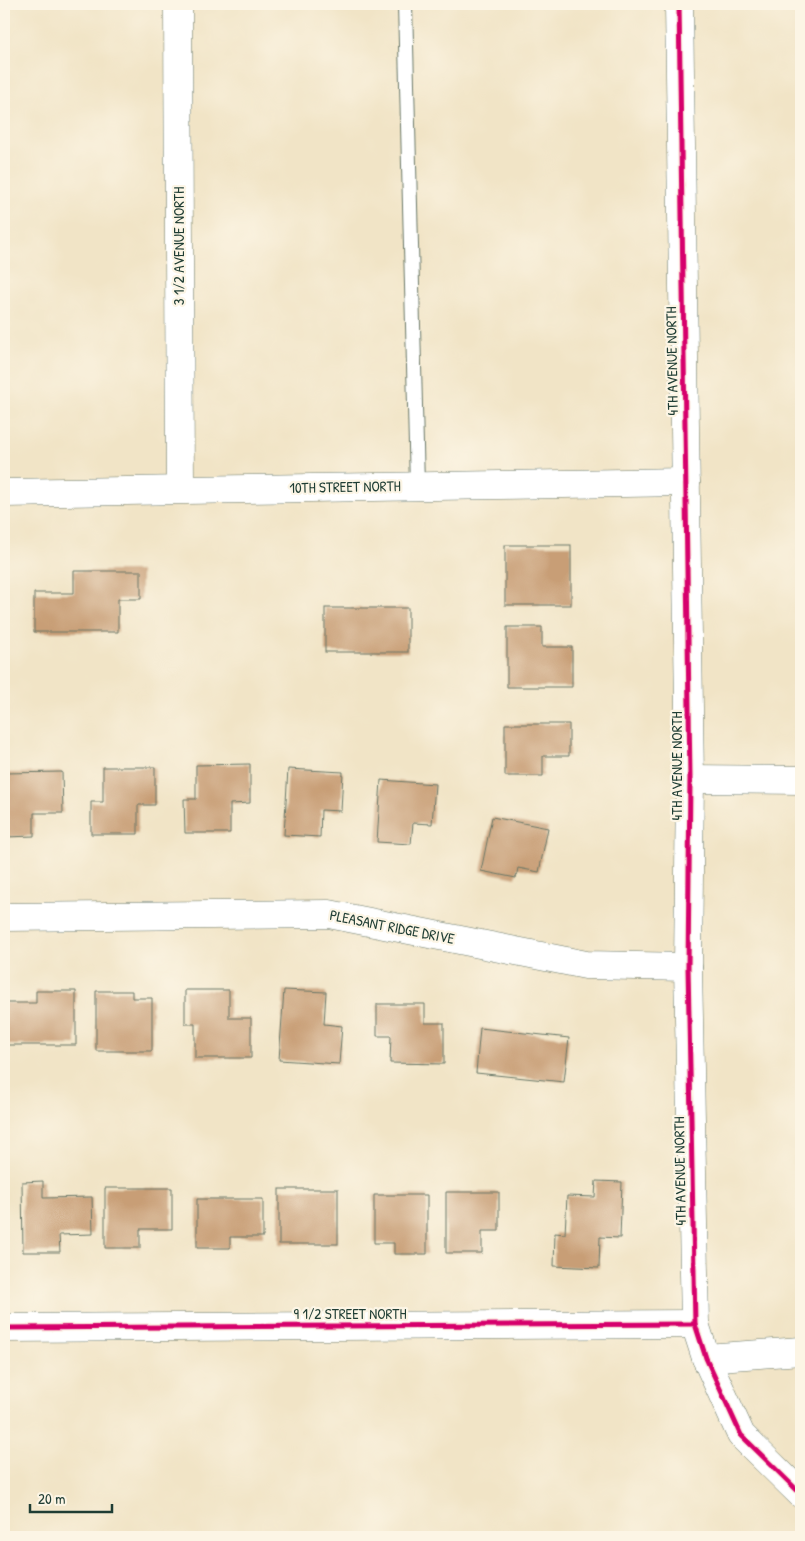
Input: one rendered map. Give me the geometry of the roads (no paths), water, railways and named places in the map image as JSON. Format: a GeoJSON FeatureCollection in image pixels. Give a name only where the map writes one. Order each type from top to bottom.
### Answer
{"type":"FeatureCollection","features":[{"type":"Feature","properties":{"kind":"street","name":"3 1/2 AVENUE NORTH"},"geometry":{"type":"LineString","coordinates":[[178,4],[180,489]]}},
{"type":"Feature","properties":{"kind":"street","name":"4TH AVENUE NORTH"},"geometry":{"type":"LineString","coordinates":[[679,4],[690,779],[688,967],[696,1324],[706,1358],[741,1435],[801,1494]]}},
{"type":"Feature","properties":{"kind":"street","name":"10TH STREET NORTH"},"geometry":{"type":"LineString","coordinates":[[4,493],[686,482]]}},
{"type":"Feature","properties":{"kind":"street"},"geometry":{"type":"LineString","coordinates":[[690,779],[801,780]]}},
{"type":"Feature","properties":{"kind":"street","name":"PLEASANT RIDGE DRIVE"},"geometry":{"type":"LineString","coordinates":[[4,917],[329,914],[586,965],[688,967]]}},
{"type":"Feature","properties":{"kind":"street","name":"9 1/2 STREET NORTH"},"geometry":{"type":"LineString","coordinates":[[4,1328],[696,1324]]}},
{"type":"Feature","properties":{"kind":"street"},"geometry":{"type":"LineString","coordinates":[[706,1358],[801,1351]]}},
{"type":"Feature","properties":{"kind":"lane"},"geometry":{"type":"LineString","coordinates":[[405,4],[417,486]]}}]}
